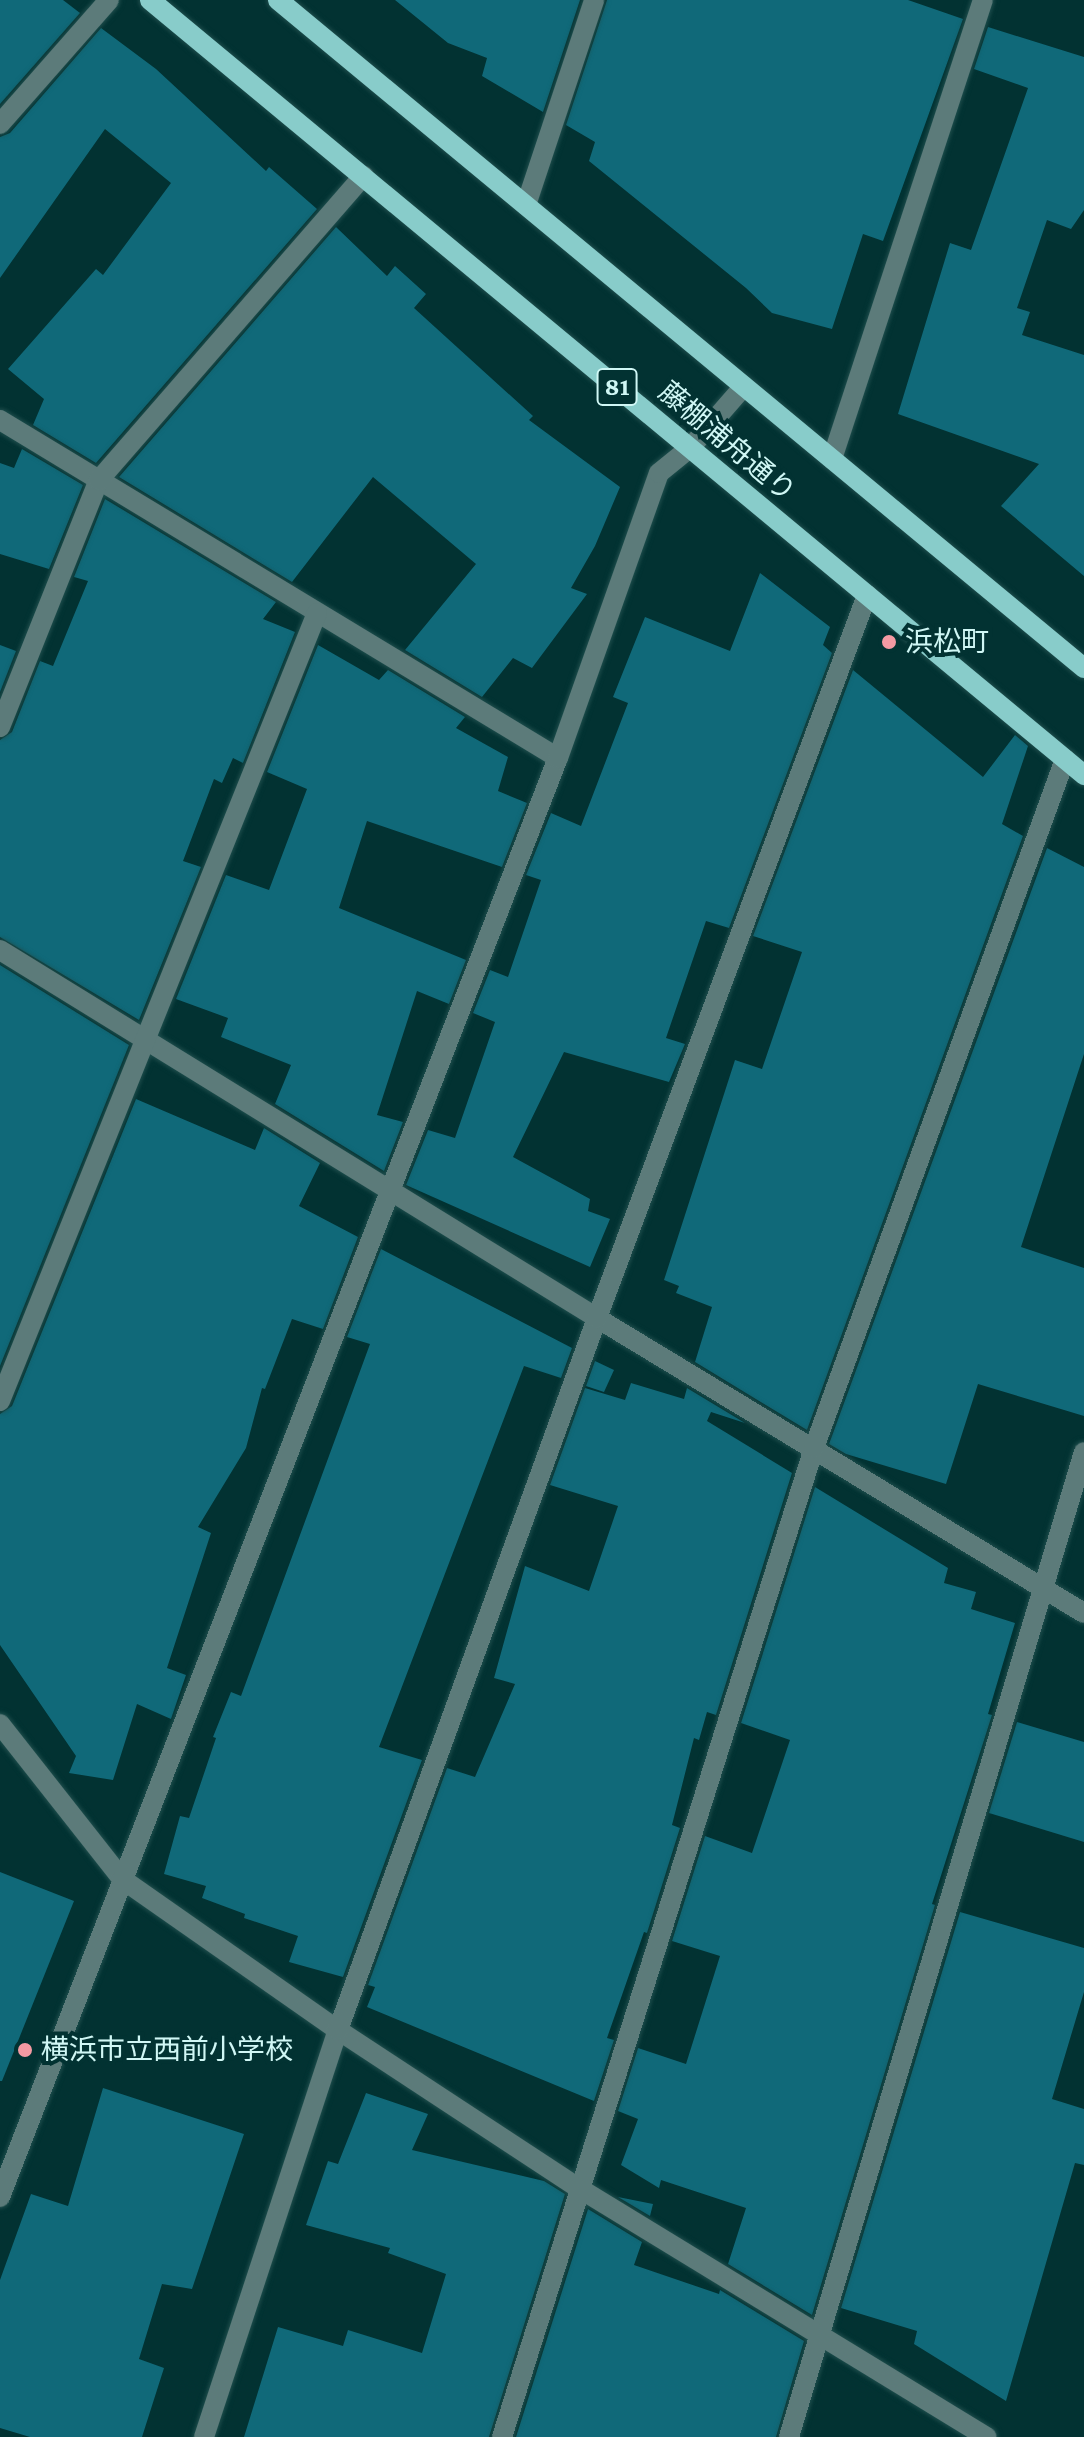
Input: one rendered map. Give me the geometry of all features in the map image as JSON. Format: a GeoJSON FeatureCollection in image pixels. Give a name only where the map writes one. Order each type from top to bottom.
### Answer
{"type":"FeatureCollection","features":[{"type":"Feature","properties":{"kind":"main road","name":"藤棚浦舟通り"},"geometry":{"type":"LineString","coordinates":[[150,0],[1084,775]]}},
{"type":"Feature","properties":{"kind":"main road","name":"藤棚浦舟通り"},"geometry":{"type":"LineString","coordinates":[[278,0],[1084,668]]}},
{"type":"Feature","properties":{"kind":"street"},"geometry":{"type":"LineString","coordinates":[[0,124],[109,0]]}},
{"type":"Feature","properties":{"kind":"street"},"geometry":{"type":"LineString","coordinates":[[526,205],[594,0]]}},
{"type":"Feature","properties":{"kind":"street"},"geometry":{"type":"LineString","coordinates":[[832,459],[983,0]]}},
{"type":"Feature","properties":{"kind":"street"},"geometry":{"type":"LineString","coordinates":[[0,727],[99,480],[363,176]]}},
{"type":"Feature","properties":{"kind":"street"},"geometry":{"type":"LineString","coordinates":[[0,2197],[388,1189],[558,758],[659,473],[690,448],[744,386]]}},
{"type":"Feature","properties":{"kind":"street"},"geometry":{"type":"LineString","coordinates":[[0,420],[558,758]]}},
{"type":"Feature","properties":{"kind":"street"},"geometry":{"type":"LineString","coordinates":[[204,2437],[338,2030],[597,1318],[867,595]]}},
{"type":"Feature","properties":{"kind":"street"},"geometry":{"type":"LineString","coordinates":[[0,1401],[317,613]]}},
{"type":"Feature","properties":{"kind":"street"},"geometry":{"type":"LineString","coordinates":[[502,2437],[814,1448],[1065,759]]}},
{"type":"Feature","properties":{"kind":"street"},"geometry":{"type":"LineString","coordinates":[[0,950],[597,1318],[1084,1613]]}},
{"type":"Feature","properties":{"kind":"street"},"geometry":{"type":"LineString","coordinates":[[789,2437],[1084,1452]]}},
{"type":"Feature","properties":{"kind":"street"},"geometry":{"type":"LineString","coordinates":[[0,1724],[122,1879],[338,2030],[582,2190],[986,2437]]}},
{"type":"Feature","properties":{"kind":"building"},"geometry":{"type":"Polygon","coordinates":[[[0,0],[63,0],[80,13],[0,104],[0,0]]]}},
{"type":"Feature","properties":{"kind":"building"},"geometry":{"type":"Polygon","coordinates":[[[395,0],[580,0],[543,112],[482,76],[487,58],[448,43],[395,0]]]}},
{"type":"Feature","properties":{"kind":"building"},"geometry":{"type":"Polygon","coordinates":[[[607,0],[908,0],[963,19],[883,241],[863,234],[832,329],[772,313],[746,288],[589,161],[595,142],[566,125],[607,0]]]}},
{"type":"Feature","properties":{"kind":"building"},"geometry":{"type":"Polygon","coordinates":[[[988,27],[1084,57],[1084,210],[1071,229],[1047,220],[1017,308],[1030,312],[1022,335],[1084,355],[1084,576],[1001,506],[1039,464],[898,414],[950,243],[971,250],[1028,88],[974,69],[988,27]]]}},
{"type":"Feature","properties":{"kind":"building"},"geometry":{"type":"Polygon","coordinates":[[[101,28],[156,69],[266,171],[269,167],[317,209],[96,463],[33,425],[44,399],[8,369],[96,269],[103,275],[171,183],[105,129],[0,278],[0,137],[10,133],[101,28]]]}},
{"type":"Feature","properties":{"kind":"building"},"geometry":{"type":"Polygon","coordinates":[[[336,227],[387,276],[395,266],[426,294],[414,308],[533,416],[529,420],[620,487],[595,546],[571,588],[587,594],[532,668],[513,658],[482,697],[405,650],[476,564],[373,477],[292,582],[119,477],[336,227]]]}},
{"type":"Feature","properties":{"kind":"building"},"geometry":{"type":"Polygon","coordinates":[[[22,449],[83,485],[49,569],[0,554],[0,463],[14,468],[22,449]]]}},
{"type":"Feature","properties":{"kind":"building"},"geometry":{"type":"Polygon","coordinates":[[[105,499],[276,602],[263,619],[295,632],[243,763],[233,758],[222,783],[214,779],[183,861],[201,867],[139,1020],[0,937],[0,740],[12,732],[40,661],[53,666],[88,581],[74,577],[105,499]]]}},
{"type":"Feature","properties":{"kind":"building"},"geometry":{"type":"Polygon","coordinates":[[[760,573],[830,627],[823,645],[832,653],[729,928],[706,921],[666,1038],[685,1044],[669,1082],[564,1052],[513,1157],[590,1199],[588,1211],[610,1219],[590,1267],[406,1185],[428,1130],[455,1138],[495,1022],[473,1013],[490,970],[508,977],[541,880],[526,875],[551,813],[581,826],[628,703],[613,697],[645,617],[730,651],[760,573]]]}},
{"type":"Feature","properties":{"kind":"building"},"geometry":{"type":"Polygon","coordinates":[[[0,645],[16,651],[0,692],[0,645]]]}},
{"type":"Feature","properties":{"kind":"building"},"geometry":{"type":"Polygon","coordinates":[[[318,645],[379,680],[388,670],[465,717],[456,728],[508,757],[498,791],[527,803],[502,867],[367,821],[339,908],[466,960],[449,1004],[417,991],[377,1115],[403,1122],[384,1171],[275,1104],[291,1065],[221,1037],[228,1018],[176,999],[226,875],[269,890],[307,789],[267,772],[318,645]]]}},
{"type":"Feature","properties":{"kind":"building"},"geometry":{"type":"Polygon","coordinates":[[[853,670],[983,777],[1015,735],[1028,746],[1002,824],[1023,836],[807,1430],[695,1362],[712,1307],[676,1293],[679,1286],[664,1280],[735,1060],[762,1069],[802,952],[753,936],[853,670]]]}},
{"type":"Feature","properties":{"kind":"building"},"geometry":{"type":"Polygon","coordinates":[[[1047,848],[1084,867],[1084,1054],[1021,1247],[1084,1268],[1084,1416],[978,1384],[946,1484],[846,1454],[829,1444],[1047,848]]]}},
{"type":"Feature","properties":{"kind":"building"},"geometry":{"type":"Polygon","coordinates":[[[0,965],[129,1045],[0,1366],[0,965]]]}},
{"type":"Feature","properties":{"kind":"building"},"geometry":{"type":"Polygon","coordinates":[[[136,1099],[255,1150],[264,1128],[320,1163],[299,1206],[358,1237],[323,1329],[292,1319],[265,1389],[262,1388],[246,1448],[198,1527],[211,1533],[167,1668],[186,1675],[171,1719],[137,1704],[113,1780],[69,1773],[76,1756],[0,1645],[0,1414],[12,1406],[136,1099]]]}},
{"type":"Feature","properties":{"kind":"building"},"geometry":{"type":"Polygon","coordinates":[[[381,1249],[572,1348],[561,1378],[524,1366],[379,1747],[422,1760],[343,1977],[289,1962],[298,1936],[244,1918],[245,1914],[202,1898],[206,1886],[164,1874],[180,1816],[189,1818],[216,1738],[213,1737],[231,1692],[241,1696],[370,1344],[347,1337],[381,1249]]]}},
{"type":"Feature","properties":{"kind":"building"},"geometry":{"type":"Polygon","coordinates":[[[595,1361],[614,1370],[604,1392],[586,1386],[595,1361]]]}},
{"type":"Feature","properties":{"kind":"building"},"geometry":{"type":"Polygon","coordinates":[[[631,1383],[684,1399],[687,1388],[745,1423],[711,1412],[707,1421],[792,1473],[716,1715],[707,1712],[699,1740],[694,1738],[672,1825],[680,1828],[647,1933],[644,1932],[607,2038],[614,2040],[594,2101],[367,2007],[375,1987],[368,1985],[447,1768],[475,1777],[515,1684],[494,1678],[525,1566],[589,1591],[618,1506],[550,1485],[585,1388],[625,1400],[631,1383]]]}},
{"type":"Feature","properties":{"kind":"building"},"geometry":{"type":"Polygon","coordinates":[[[815,1487],[948,1568],[944,1583],[976,1592],[971,1609],[1015,1623],[988,1714],[992,1715],[932,1904],[935,1905],[812,2315],[728,2264],[746,2208],[661,2180],[659,2188],[621,2165],[638,2119],[618,2111],[638,2048],[686,2064],[720,1956],[672,1941],[705,1836],[752,1853],[790,1740],[741,1723],[815,1487]]]}},
{"type":"Feature","properties":{"kind":"building"},"geometry":{"type":"Polygon","coordinates":[[[1017,1722],[1084,1742],[1084,1842],[989,1813],[1017,1722]]]}},
{"type":"Feature","properties":{"kind":"building"},"geometry":{"type":"Polygon","coordinates":[[[0,1872],[74,1901],[2,2081],[0,2081],[0,1872]]]}},
{"type":"Feature","properties":{"kind":"building"},"geometry":{"type":"Polygon","coordinates":[[[960,1912],[1084,1948],[1084,1992],[1052,2099],[1084,2109],[1084,2165],[1075,2163],[1006,2401],[914,2344],[917,2331],[841,2308],[960,1912]]]}},
{"type":"Feature","properties":{"kind":"building"},"geometry":{"type":"Polygon","coordinates":[[[103,2088],[244,2134],[192,2289],[162,2284],[139,2359],[164,2368],[142,2437],[30,2437],[0,2428],[0,2280],[31,2194],[68,2206],[103,2088]]]}},
{"type":"Feature","properties":{"kind":"building"},"geometry":{"type":"Polygon","coordinates":[[[366,2093],[428,2114],[412,2150],[544,2181],[565,2194],[489,2437],[244,2437],[278,2327],[343,2346],[348,2330],[422,2353],[446,2274],[388,2253],[390,2248],[306,2225],[328,2161],[338,2164],[366,2093]]]}},
{"type":"Feature","properties":{"kind":"building"},"geometry":{"type":"Polygon","coordinates":[[[618,2197],[653,2204],[650,2216],[618,2197]]]}},
{"type":"Feature","properties":{"kind":"building"},"geometry":{"type":"Polygon","coordinates":[[[588,2209],[642,2242],[634,2265],[719,2294],[720,2290],[804,2341],[776,2437],[516,2437],[588,2209]]]}},
{"type":"Feature","properties":{"kind":"place","name":"浜松町"},"geometry":{"type":"Point","coordinates":[889,642]}},
{"type":"Feature","properties":{"kind":"place","name":"横浜市立西前小学校"},"geometry":{"type":"Point","coordinates":[25,2050]}}]}
